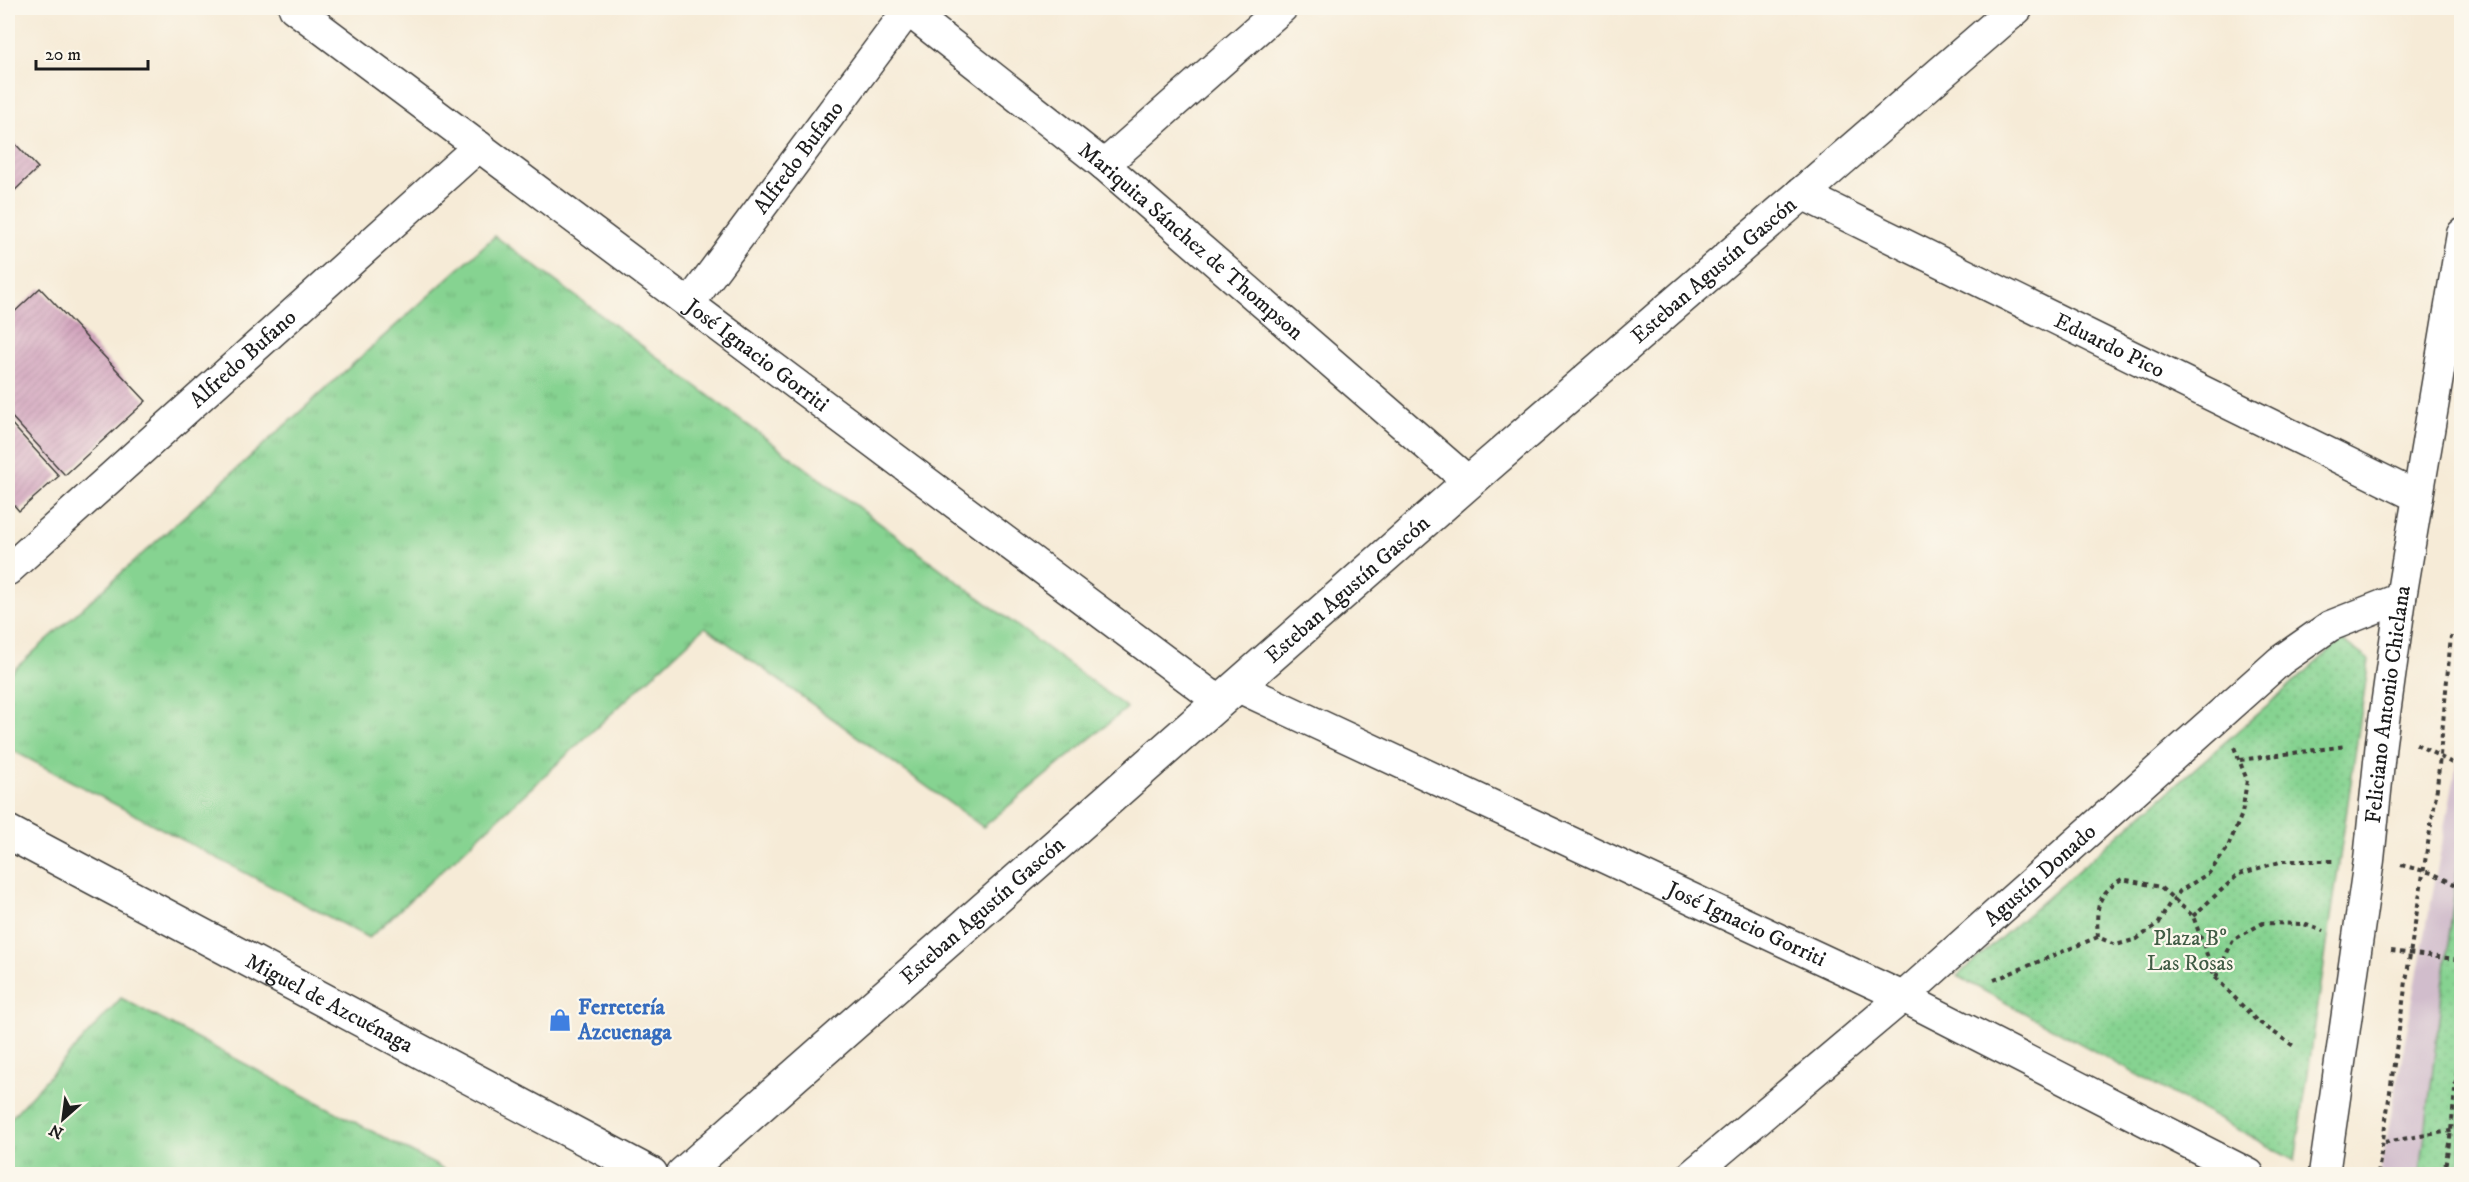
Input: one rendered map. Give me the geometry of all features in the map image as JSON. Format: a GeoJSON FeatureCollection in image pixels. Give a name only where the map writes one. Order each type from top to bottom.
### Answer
{"type":"FeatureCollection","features":[{"type":"Feature","properties":{"kind":"street","name":"José Ignacio Gorriti"},"geometry":{"type":"LineString","coordinates":[[294,8],[689,304],[1229,694],[1903,997],[2249,1174]]}},
{"type":"Feature","properties":{"kind":"street"},"geometry":{"type":"LineString","coordinates":[[1104,165],[1282,8]]}},
{"type":"Feature","properties":{"kind":"street","name":"Esteban Agustín Gascón"},"geometry":{"type":"LineString","coordinates":[[683,1174],[1469,482],[2016,8]]}},
{"type":"Feature","properties":{"kind":"street","name":"Alfredo Bufano"},"geometry":{"type":"LineString","coordinates":[[689,304],[907,9]]}},
{"type":"Feature","properties":{"kind":"street","name":"Mariquita Sánchez de Thompson"},"geometry":{"type":"LineString","coordinates":[[907,9],[1104,165],[1469,482]]}},
{"type":"Feature","properties":{"kind":"street","name":"Alfredo Bufano"},"geometry":{"type":"LineString","coordinates":[[8,570],[478,146]]}},
{"type":"Feature","properties":{"kind":"street","name":"Eduardo Pico"},"geometry":{"type":"LineString","coordinates":[[1800,193],[2418,497]]}},
{"type":"Feature","properties":{"kind":"street","name":"Feliciano Antonio Chiclana"},"geometry":{"type":"LineString","coordinates":[[2324,1174],[2369,860],[2381,742],[2401,598],[2462,234]]}},
{"type":"Feature","properties":{"kind":"street","name":"Agustín Donado"},"geometry":{"type":"LineString","coordinates":[[1693,1174],[1903,997],[2280,661],[2330,626],[2401,598]]}},
{"type":"Feature","properties":{"kind":"street","name":"Miguel de Azcuénaga"},"geometry":{"type":"LineString","coordinates":[[8,832],[651,1174]]}},
{"type":"Feature","properties":{"kind":"path"},"geometry":{"type":"LineString","coordinates":[[2378,1174],[2385,1142],[2423,870],[2437,788],[2451,636]]}},
{"type":"Feature","properties":{"kind":"path"},"geometry":{"type":"LineString","coordinates":[[1994,980],[2098,937],[2116,945],[2137,939],[2159,923],[2180,891],[2210,873],[2227,849],[2242,814],[2247,780],[2235,747]]}},
{"type":"Feature","properties":{"kind":"path"},"geometry":{"type":"LineString","coordinates":[[2193,916],[2239,874],[2283,861],[2369,860],[2390,862],[2432,873],[2462,888]]}},
{"type":"Feature","properties":{"kind":"path"},"geometry":{"type":"LineString","coordinates":[[2098,937],[2096,910],[2106,889],[2122,879],[2160,887],[2193,916],[2215,977],[2256,1020],[2295,1047]]}},
{"type":"Feature","properties":{"kind":"path"},"geometry":{"type":"LineString","coordinates":[[2444,1174],[2451,1131],[2462,1019]]}},
{"type":"Feature","properties":{"kind":"path"},"geometry":{"type":"LineString","coordinates":[[2385,1142],[2462,1129]]}},
{"type":"Feature","properties":{"kind":"shaded area"},"geometry":{"type":"Polygon","coordinates":[[[2461,742],[2461,1174],[2380,1174],[2461,742]]]}},
{"type":"Feature","properties":{"kind":"green space"},"geometry":{"type":"Polygon","coordinates":[[[495,236],[1127,708],[983,827],[705,627],[369,938],[8,748],[8,675],[495,236]]]}},
{"type":"Feature","properties":{"kind":"green space","name":"Plaza Bº Las Rosas"},"geometry":{"type":"Polygon","coordinates":[[[2342,640],[2369,660],[2295,1161],[1957,976],[2342,640]]]}},
{"type":"Feature","properties":{"kind":"green space"},"geometry":{"type":"Polygon","coordinates":[[[2461,839],[2461,1174],[2420,1174],[2461,839]]]}},
{"type":"Feature","properties":{"kind":"green space"},"geometry":{"type":"Polygon","coordinates":[[[121,998],[447,1171],[444,1174],[8,1174],[8,1121],[121,998]]]}},
{"type":"Feature","properties":{"kind":"building"},"geometry":{"type":"Polygon","coordinates":[[[8,136],[38,168],[8,197],[8,136]]]}},
{"type":"Feature","properties":{"kind":"building"},"geometry":{"type":"Polygon","coordinates":[[[40,288],[146,401],[65,475],[8,413],[8,318],[40,288]]]}},
{"type":"Feature","properties":{"kind":"building"},"geometry":{"type":"Polygon","coordinates":[[[8,420],[59,476],[19,511],[8,498],[8,420]]]}},
{"type":"Feature","properties":{"kind":"place","name":"Ferretería Azcuenaga"},"geometry":{"type":"Point","coordinates":[560,1020]}}]}
